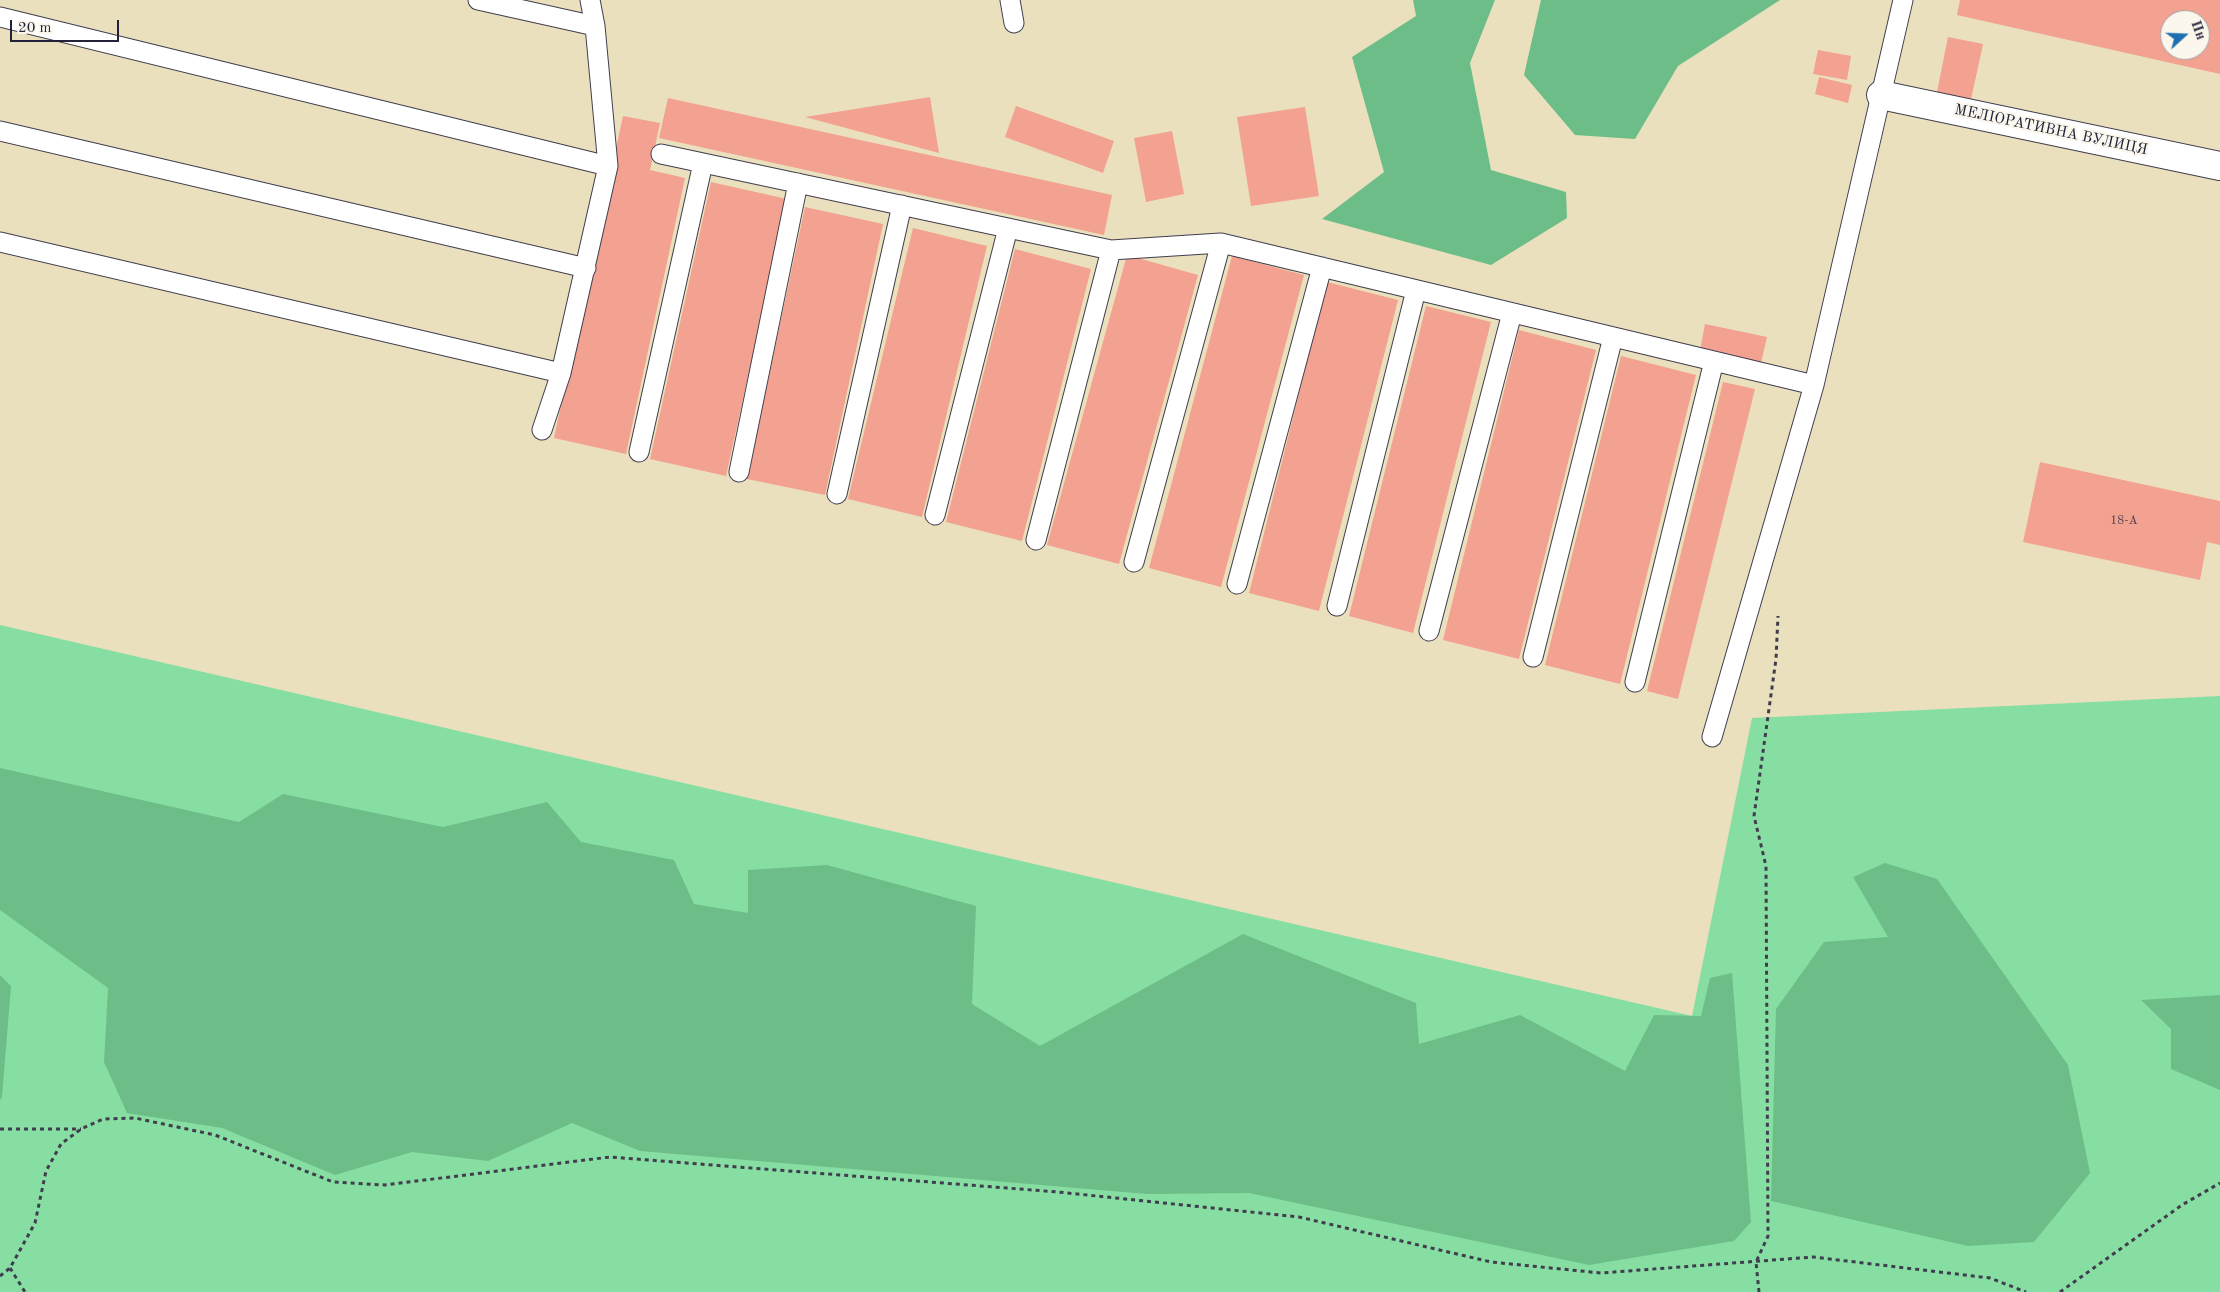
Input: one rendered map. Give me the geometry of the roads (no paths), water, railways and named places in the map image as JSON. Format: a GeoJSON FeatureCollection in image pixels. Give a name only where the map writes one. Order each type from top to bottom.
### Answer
{"type":"FeatureCollection","features":[{"type":"Feature","properties":{"kind":"street","name":"МЕЛІОРАТИВНА ВУЛИЦЯ"},"geometry":{"type":"LineString","coordinates":[[1881,95],[2220,166]]}},
{"type":"Feature","properties":{"kind":"lane"},"geometry":{"type":"LineString","coordinates":[[478,0],[595,26]]}},
{"type":"Feature","properties":{"kind":"lane"},"geometry":{"type":"LineString","coordinates":[[542,430],[561,373],[608,166],[595,26],[590,0]]}},
{"type":"Feature","properties":{"kind":"lane"},"geometry":{"type":"LineString","coordinates":[[1010,0],[1014,23]]}},
{"type":"Feature","properties":{"kind":"lane"},"geometry":{"type":"LineString","coordinates":[[1712,737],[1814,385],[1903,0]]}},
{"type":"Feature","properties":{"kind":"lane"},"geometry":{"type":"LineString","coordinates":[[0,17],[608,166]]}},
{"type":"Feature","properties":{"kind":"lane"},"geometry":{"type":"LineString","coordinates":[[1881,95],[1924,106]]}},
{"type":"Feature","properties":{"kind":"lane"},"geometry":{"type":"LineString","coordinates":[[0,131],[586,268]]}},
{"type":"Feature","properties":{"kind":"lane"},"geometry":{"type":"LineString","coordinates":[[661,154],[1111,250],[1221,243],[1814,385]]}},
{"type":"Feature","properties":{"kind":"lane"},"geometry":{"type":"LineString","coordinates":[[639,452],[703,163]]}},
{"type":"Feature","properties":{"kind":"lane"},"geometry":{"type":"LineString","coordinates":[[739,472],[798,183]]}},
{"type":"Feature","properties":{"kind":"lane"},"geometry":{"type":"LineString","coordinates":[[837,494],[902,205]]}},
{"type":"Feature","properties":{"kind":"lane"},"geometry":{"type":"LineString","coordinates":[[935,515],[1008,228]]}},
{"type":"Feature","properties":{"kind":"lane"},"geometry":{"type":"LineString","coordinates":[[0,242],[561,373]]}},
{"type":"Feature","properties":{"kind":"lane"},"geometry":{"type":"LineString","coordinates":[[1134,562],[1221,243]]}},
{"type":"Feature","properties":{"kind":"lane"},"geometry":{"type":"LineString","coordinates":[[1036,540],[1111,250]]}},
{"type":"Feature","properties":{"kind":"lane"},"geometry":{"type":"LineString","coordinates":[[1237,584],[1322,267]]}},
{"type":"Feature","properties":{"kind":"lane"},"geometry":{"type":"LineString","coordinates":[[1337,606],[1416,290]]}},
{"type":"Feature","properties":{"kind":"lane"},"geometry":{"type":"LineString","coordinates":[[1429,631],[1512,313]]}},
{"type":"Feature","properties":{"kind":"lane"},"geometry":{"type":"LineString","coordinates":[[1533,657],[1613,337]]}},
{"type":"Feature","properties":{"kind":"lane"},"geometry":{"type":"LineString","coordinates":[[1635,682],[1714,361]]}}]}
